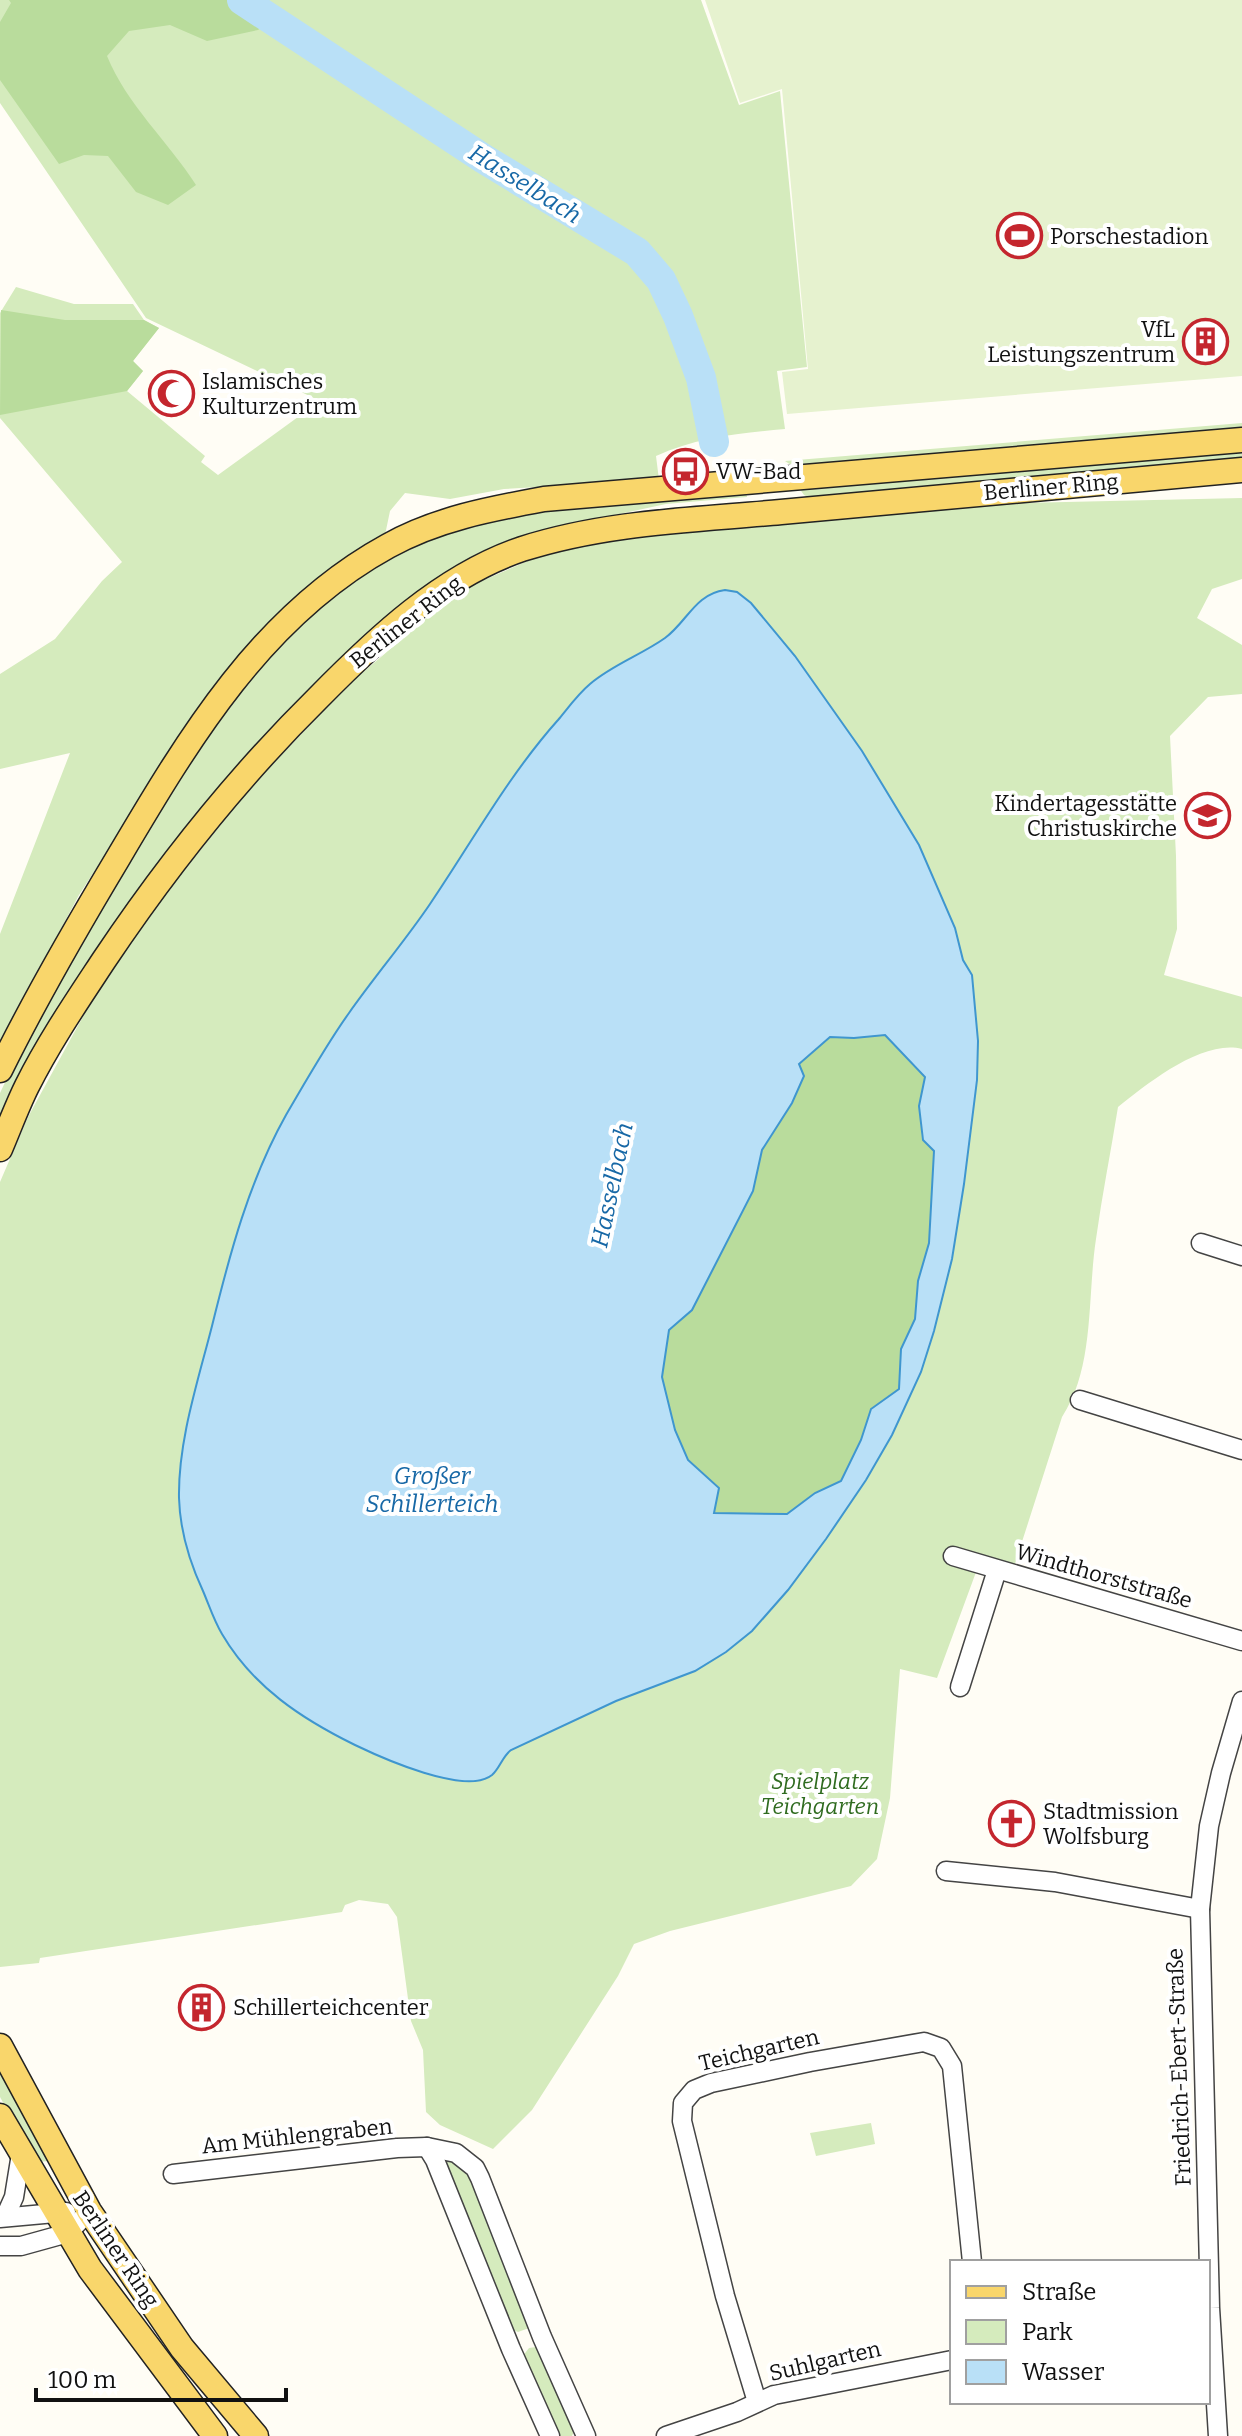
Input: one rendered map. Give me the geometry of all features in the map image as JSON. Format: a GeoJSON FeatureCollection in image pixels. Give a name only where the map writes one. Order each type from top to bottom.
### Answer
{"type":"FeatureCollection","features":[{"type":"Feature","properties":{"kind":"main road","name":"Berliner Ring"},"geometry":{"type":"LineString","coordinates":[[0,1070],[42,986],[175,761],[229,686],[269,637],[321,591],[390,545],[438,523],[544,499],[1242,440]]}},
{"type":"Feature","properties":{"kind":"main road","name":"Berliner Ring"},"geometry":{"type":"LineString","coordinates":[[0,1149],[28,1084],[79,998],[149,893],[198,829],[247,771],[343,672],[401,620],[465,574],[519,550],[594,529],[1242,470]]}},
{"type":"Feature","properties":{"kind":"main road","name":"Berliner Ring"},"geometry":{"type":"LineString","coordinates":[[0,2046],[89,2211],[182,2348],[256,2436]]}},
{"type":"Feature","properties":{"kind":"main road","name":"Berliner Ring"},"geometry":{"type":"LineString","coordinates":[[0,2116],[61,2222],[117,2307],[215,2436]]}},
{"type":"Feature","properties":{"kind":"street"},"geometry":{"type":"LineString","coordinates":[[1201,1243],[1242,1256]]}},
{"type":"Feature","properties":{"kind":"street"},"geometry":{"type":"LineString","coordinates":[[1080,1400],[1242,1450]]}},
{"type":"Feature","properties":{"kind":"street","name":"Windthorststraße"},"geometry":{"type":"LineString","coordinates":[[953,1556],[1242,1641]]}},
{"type":"Feature","properties":{"kind":"street"},"geometry":{"type":"LineString","coordinates":[[960,1687],[997,1570]]}},
{"type":"Feature","properties":{"kind":"street","name":"Friedrich-Ebert-Straße"},"geometry":{"type":"LineString","coordinates":[[1208,2260],[1200,1909],[1209,1826],[1242,1701]]}},
{"type":"Feature","properties":{"kind":"street"},"geometry":{"type":"LineString","coordinates":[[946,1871],[1055,1882],[1200,1909]]}},
{"type":"Feature","properties":{"kind":"street","name":"Teichgarten"},"geometry":{"type":"LineString","coordinates":[[757,2402],[725,2296],[682,2121],[683,2103],[694,2090],[711,2083],[910,2044],[924,2042],[941,2048],[952,2066],[972,2260]]}},
{"type":"Feature","properties":{"kind":"street","name":"Am Mühlengraben"},"geometry":{"type":"LineString","coordinates":[[173,2174],[397,2148],[434,2148]]}},
{"type":"Feature","properties":{"kind":"street"},"geometry":{"type":"LineString","coordinates":[[550,2436],[511,2349],[435,2160],[434,2148],[467,2161],[480,2178],[542,2337],[586,2436]]}},
{"type":"Feature","properties":{"kind":"street"},"geometry":{"type":"LineString","coordinates":[[21,2154],[14,2197],[2,2218],[61,2222]]}},
{"type":"Feature","properties":{"kind":"street"},"geometry":{"type":"LineString","coordinates":[[0,2246],[21,2246],[61,2222],[89,2211]]}},
{"type":"Feature","properties":{"kind":"street"},"geometry":{"type":"LineString","coordinates":[[511,2349],[542,2337]]}},
{"type":"Feature","properties":{"kind":"street","name":"Friedrich-Ebert-Straße"},"geometry":{"type":"LineString","coordinates":[[1210,2337],[1218,2436]]}},
{"type":"Feature","properties":{"kind":"street","name":"Suhlgarten"},"geometry":{"type":"LineString","coordinates":[[666,2436],[737,2412],[774,2395],[950,2360]]}},
{"type":"Feature","properties":{"kind":"green space"},"geometry":{"type":"Polygon","coordinates":[[[0,0],[701,0],[739,105],[780,91],[807,367],[777,371],[785,429],[719,437],[687,444],[656,456],[659,480],[504,489],[450,499],[405,493],[390,511],[385,535],[185,731],[79,895],[0,1043],[0,934],[70,753],[0,769],[0,674],[55,639],[102,581],[122,562],[0,418],[0,313],[16,287],[74,304],[133,304],[144,320],[159,328],[133,361],[143,371],[127,391],[205,456],[201,462],[218,475],[320,401],[146,318],[0,103],[0,0]]]}},
{"type":"Feature","properties":{"kind":"green space"},"geometry":{"type":"Polygon","coordinates":[[[9,0],[259,0],[280,14],[258,30],[207,41],[170,25],[129,31],[107,56],[125,91],[196,185],[168,205],[136,192],[108,156],[84,155],[59,164],[0,80],[0,22],[11,3],[9,0]]]}},
{"type":"Feature","properties":{"kind":"green space","name":"Porschestadion"},"geometry":{"type":"Polygon","coordinates":[[[705,0],[1242,0],[1242,376],[787,414],[782,372],[808,369],[782,89],[740,103],[705,0]]]}},
{"type":"Feature","properties":{"kind":"green space"},"geometry":{"type":"Polygon","coordinates":[[[1,310],[65,320],[144,320],[159,328],[133,361],[143,371],[127,391],[0,415],[1,310]]]}},
{"type":"Feature","properties":{"kind":"green space"},"geometry":{"type":"Polygon","coordinates":[[[1242,423],[1242,430],[794,467],[785,461],[1242,423]]]}},
{"type":"Feature","properties":{"kind":"green space"},"geometry":{"type":"Polygon","coordinates":[[[1242,448],[1242,462],[810,498],[799,488],[1242,448]]]}},
{"type":"Feature","properties":{"kind":"green space"},"geometry":{"type":"Polygon","coordinates":[[[746,491],[747,497],[666,504],[554,528],[514,540],[283,719],[0,1128],[0,1093],[36,1017],[198,742],[254,669],[335,590],[415,544],[458,529],[549,508],[746,491]]]}},
{"type":"Feature","properties":{"kind":"green space","name":"Spielplatz Teichgarten"},"geometry":{"type":"Polygon","coordinates":[[[1242,498],[1242,579],[1212,589],[1197,618],[1242,645],[1242,694],[1208,697],[1170,736],[1177,929],[1164,975],[1242,997],[1242,1049],[1210,1050],[1194,1057],[1160,1075],[1118,1107],[1096,1239],[1088,1331],[1080,1376],[1062,1417],[1012,1573],[979,1564],[937,1678],[900,1669],[890,1798],[877,1859],[851,1886],[670,1931],[634,1944],[618,1976],[532,2110],[493,2149],[440,2125],[426,2112],[423,2050],[411,2021],[397,1917],[388,1904],[359,1900],[345,1905],[342,1912],[40,1958],[39,1963],[0,1967],[0,1182],[28,1117],[98,989],[174,883],[250,788],[348,685],[435,611],[470,586],[546,553],[598,540],[860,515],[1022,503],[1242,498]]]}},
{"type":"Feature","properties":{"kind":"green space"},"geometry":{"type":"Polygon","coordinates":[[[885,1035],[925,1077],[919,1106],[922,1140],[934,1151],[929,1243],[918,1281],[915,1319],[901,1349],[899,1389],[871,1409],[861,1440],[841,1481],[815,1493],[787,1514],[713,1514],[718,1488],[688,1460],[675,1430],[662,1377],[669,1329],[692,1310],[753,1191],[762,1150],[792,1103],[799,1064],[830,1037],[885,1035]]]}},
{"type":"Feature","properties":{"kind":"green space"},"geometry":{"type":"Polygon","coordinates":[[[0,2070],[50,2161],[36,2162],[0,2097],[0,2070]]]}},
{"type":"Feature","properties":{"kind":"green space"},"geometry":{"type":"Polygon","coordinates":[[[871,2123],[875,2144],[816,2156],[810,2133],[871,2123]]]}},
{"type":"Feature","properties":{"kind":"green space"},"geometry":{"type":"Polygon","coordinates":[[[441,2153],[471,2174],[529,2328],[518,2332],[511,2329],[441,2153]]]}},
{"type":"Feature","properties":{"kind":"green space"},"geometry":{"type":"Polygon","coordinates":[[[536,2347],[544,2352],[576,2427],[572,2436],[558,2436],[522,2357],[529,2348],[536,2347]]]}},
{"type":"Feature","properties":{"kind":"water","name":"Großer Schillerteich"},"geometry":{"type":"Polygon","coordinates":[[[725,590],[737,592],[751,603],[795,656],[862,751],[919,845],[955,928],[963,960],[972,975],[978,1041],[977,1080],[952,1259],[921,1372],[892,1435],[826,1539],[752,1631],[695,1671],[616,1701],[511,1750],[492,1775],[480,1780],[444,1778],[384,1758],[316,1724],[280,1700],[234,1653],[214,1618],[183,1534],[180,1476],[190,1411],[226,1272],[251,1192],[286,1115],[332,1038],[430,904],[523,764],[573,701],[599,677],[673,632],[699,603],[725,590]],[[885,1035],[830,1037],[799,1064],[804,1076],[792,1103],[762,1150],[753,1191],[692,1310],[669,1330],[662,1377],[675,1430],[688,1460],[719,1488],[714,1513],[787,1514],[815,1493],[841,1481],[861,1440],[871,1409],[899,1389],[901,1349],[915,1319],[918,1281],[929,1243],[934,1151],[923,1140],[919,1106],[925,1077],[885,1035]]]}},
{"type":"Feature","properties":{"kind":"waterway","name":"Hasselbach"},"geometry":{"type":"LineString","coordinates":[[242,0],[484,159],[637,252],[661,280],[678,316],[701,378],[714,442]]}},
{"type":"Feature","properties":{"kind":"waterway","name":"Hasselbach"},"geometry":{"type":"LineString","coordinates":[[248,4],[250,0]]}},
{"type":"Feature","properties":{"kind":"place","name":"Porschestadion"},"geometry":{"type":"Point","coordinates":[1019,236]}},
{"type":"Feature","properties":{"kind":"place","name":"VfL Leistungszentrum"},"geometry":{"type":"Point","coordinates":[1206,342]}},
{"type":"Feature","properties":{"kind":"place","name":"Islamisches Kulturzentrum"},"geometry":{"type":"Point","coordinates":[171,394]}},
{"type":"Feature","properties":{"kind":"place","name":"VW-Bad"},"geometry":{"type":"Point","coordinates":[685,471]}},
{"type":"Feature","properties":{"kind":"place","name":"Kindertagesstätte Christuskirche"},"geometry":{"type":"Point","coordinates":[1208,816]}},
{"type":"Feature","properties":{"kind":"place","name":"Stadtmission Wolfsburg"},"geometry":{"type":"Point","coordinates":[1012,1824]}},
{"type":"Feature","properties":{"kind":"place","name":"Schillerteichcenter"},"geometry":{"type":"Point","coordinates":[202,2007]}}]}
